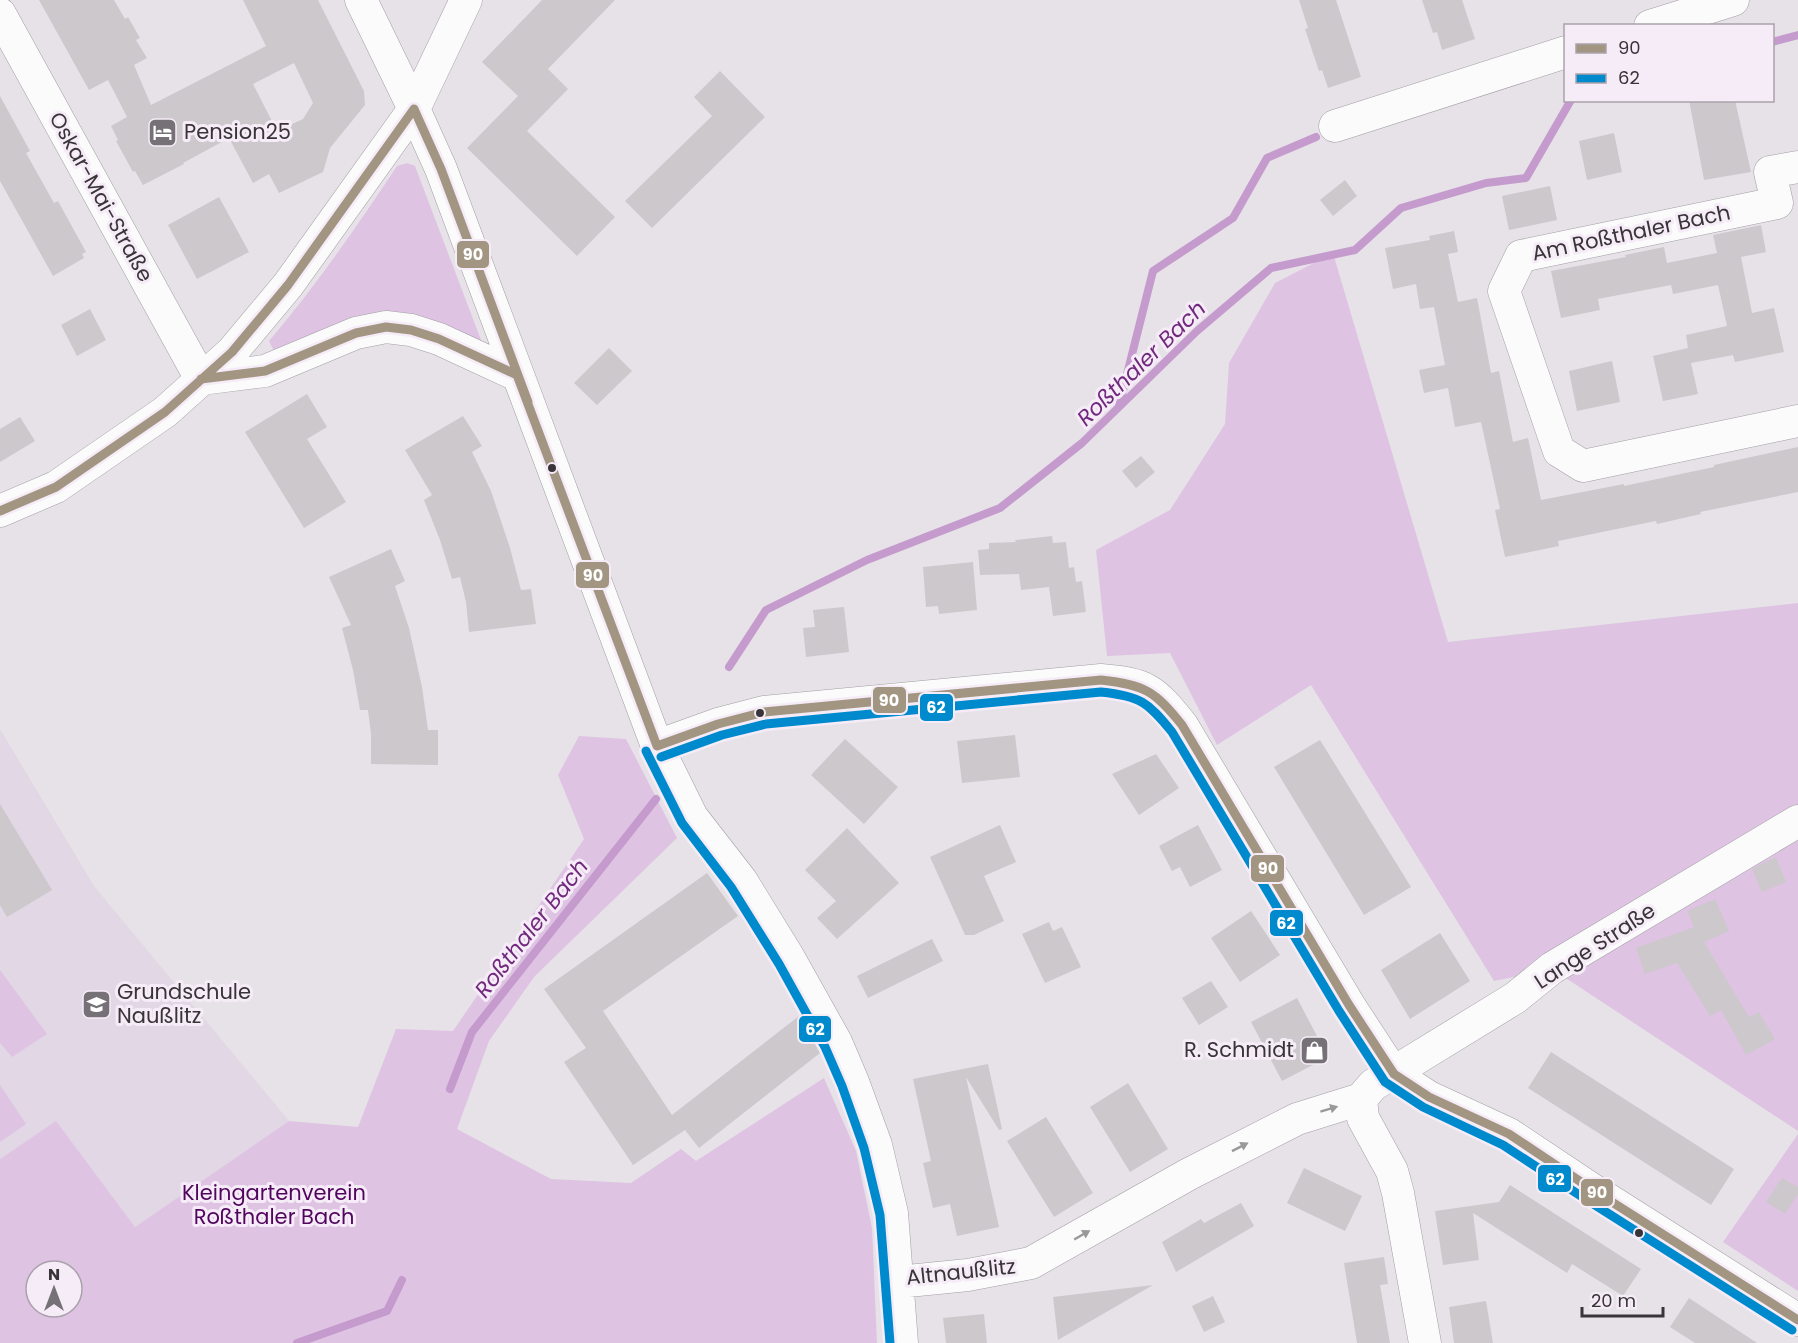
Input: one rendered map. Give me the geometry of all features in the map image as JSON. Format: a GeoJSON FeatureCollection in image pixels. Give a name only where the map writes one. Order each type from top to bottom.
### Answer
{"type":"FeatureCollection","features":[{"type":"Feature","properties":{"kind":"street","name":"Altnaußlitz"},"geometry":{"type":"LineString","coordinates":[[361,0],[441,169],[657,746],[692,817],[741,880],[789,958],[836,1042],[853,1082],[876,1146],[892,1213],[898,1282],[968,1275],[1031,1263],[1189,1174],[1287,1123],[1361,1099]]}},
{"type":"Feature","properties":{"kind":"street"},"geometry":{"type":"LineString","coordinates":[[0,511],[56,487],[165,412],[232,352],[288,285],[414,109],[466,0]]}},
{"type":"Feature","properties":{"kind":"street"},"geometry":{"type":"LineString","coordinates":[[1656,24],[1733,0]]}},
{"type":"Feature","properties":{"kind":"street","name":"Oskar-Mai-Straße"},"geometry":{"type":"LineString","coordinates":[[0,14],[201,379]]}},
{"type":"Feature","properties":{"kind":"street"},"geometry":{"type":"LineString","coordinates":[[1335,126],[1564,53]]}},
{"type":"Feature","properties":{"kind":"street","name":"Am Roßthaler Bach"},"geometry":{"type":"LineString","coordinates":[[1798,167],[1770,172],[1777,203],[1521,256],[1504,291],[1559,451],[1584,466],[1798,421]]}},
{"type":"Feature","properties":{"kind":"street"},"geometry":{"type":"LineString","coordinates":[[201,379],[265,371],[356,333],[386,327],[411,330],[439,339],[517,375]]}},
{"type":"Feature","properties":{"kind":"street"},"geometry":{"type":"LineString","coordinates":[[657,746],[718,724],[764,712],[1101,680],[1129,682],[1148,689],[1164,702],[1182,725],[1349,1005],[1394,1074],[1429,1097],[1509,1134],[1798,1320]]}},
{"type":"Feature","properties":{"kind":"street","name":"Lange Straße"},"geometry":{"type":"LineString","coordinates":[[1361,1099],[1373,1085],[1515,998],[1552,969],[1798,821]]}},
{"type":"Feature","properties":{"kind":"street"},"geometry":{"type":"LineString","coordinates":[[1361,1099],[1363,1118],[1392,1171],[1398,1193],[1425,1343]]}},
{"type":"Feature","properties":{"kind":"street"},"geometry":{"type":"LineString","coordinates":[[898,1282],[902,1343]]}},
{"type":"Feature","properties":{"kind":"shaded area","name":"Grundschule Naußlitz"},"geometry":{"type":"Polygon","coordinates":[[[0,729],[94,886],[289,1121],[135,1227],[56,1122],[0,1159],[0,729]]]}},
{"type":"Feature","properties":{"kind":"green space"},"geometry":{"type":"Polygon","coordinates":[[[407,163],[415,166],[481,340],[476,346],[446,328],[275,353],[269,341],[320,277],[397,166],[407,163]]]}},
{"type":"Feature","properties":{"kind":"green space"},"geometry":{"type":"Polygon","coordinates":[[[1333,253],[1448,642],[1798,603],[1798,1131],[1552,969],[1494,981],[1311,685],[1217,745],[1170,653],[1107,656],[1096,550],[1170,510],[1225,424],[1229,363],[1275,283],[1333,253]]]}},
{"type":"Feature","properties":{"kind":"green space","name":"Kleingartenverein Roßthaler Bach"},"geometry":{"type":"Polygon","coordinates":[[[579,736],[626,739],[677,838],[534,977],[489,1041],[457,1129],[551,1179],[631,1183],[681,1149],[696,1161],[824,1078],[856,1151],[872,1228],[877,1343],[0,1343],[0,1159],[56,1121],[135,1227],[289,1121],[358,1127],[396,1029],[453,1031],[584,839],[558,775],[579,736]]]}},
{"type":"Feature","properties":{"kind":"green space"},"geometry":{"type":"Polygon","coordinates":[[[0,970],[47,1034],[12,1057],[0,1043],[0,970]]]}},
{"type":"Feature","properties":{"kind":"green space"},"geometry":{"type":"Polygon","coordinates":[[[0,1085],[26,1124],[0,1142],[0,1085]]]}},
{"type":"Feature","properties":{"kind":"green space"},"geometry":{"type":"Polygon","coordinates":[[[1798,1134],[1798,1291],[1723,1242],[1798,1134]]]}},
{"type":"Feature","properties":{"kind":"building"},"geometry":{"type":"Polygon","coordinates":[[[39,0],[114,0],[125,19],[128,17],[140,38],[136,40],[147,58],[134,65],[151,105],[266,46],[243,0],[318,0],[364,91],[365,105],[330,148],[323,172],[279,193],[269,174],[253,183],[229,138],[143,185],[116,141],[118,140],[111,126],[127,117],[108,80],[89,90],[39,0]],[[294,63],[253,84],[277,131],[303,119],[313,103],[294,63]]]}},
{"type":"Feature","properties":{"kind":"building"},"geometry":{"type":"Polygon","coordinates":[[[542,0],[615,0],[548,69],[568,89],[527,131],[615,217],[577,256],[467,148],[518,96],[482,62],[542,0]]]}},
{"type":"Feature","properties":{"kind":"building"},"geometry":{"type":"Polygon","coordinates":[[[1299,0],[1336,0],[1361,77],[1328,88],[1322,70],[1319,71],[1305,29],[1308,28],[1299,0]]]}},
{"type":"Feature","properties":{"kind":"building"},"geometry":{"type":"Polygon","coordinates":[[[1422,0],[1462,0],[1475,39],[1442,50],[1437,32],[1433,33],[1422,0]]]}},
{"type":"Feature","properties":{"kind":"building"},"geometry":{"type":"Polygon","coordinates":[[[720,71],[765,117],[652,228],[625,201],[712,116],[694,97],[720,71]]]}},
{"type":"Feature","properties":{"kind":"building"},"geometry":{"type":"Polygon","coordinates":[[[0,96],[30,151],[26,153],[54,203],[58,201],[86,252],[82,254],[84,258],[53,276],[0,181],[0,96]]]}},
{"type":"Feature","properties":{"kind":"building"},"geometry":{"type":"Polygon","coordinates":[[[1689,102],[1735,102],[1751,172],[1704,180],[1689,102]]]}},
{"type":"Feature","properties":{"kind":"building"},"geometry":{"type":"Polygon","coordinates":[[[1614,133],[1622,172],[1587,180],[1579,141],[1614,133]]]}},
{"type":"Feature","properties":{"kind":"building"},"geometry":{"type":"Polygon","coordinates":[[[1345,180],[1357,196],[1333,216],[1320,200],[1345,180]]]}},
{"type":"Feature","properties":{"kind":"building"},"geometry":{"type":"Polygon","coordinates":[[[1550,186],[1557,220],[1509,230],[1502,196],[1550,186]]]}},
{"type":"Feature","properties":{"kind":"building"},"geometry":{"type":"Polygon","coordinates":[[[219,197],[249,252],[197,279],[168,225],[219,197]]]}},
{"type":"Feature","properties":{"kind":"building"},"geometry":{"type":"Polygon","coordinates":[[[1761,225],[1766,252],[1741,257],[1752,313],[1774,308],[1784,352],[1735,362],[1733,355],[1691,363],[1698,394],[1663,401],[1653,356],[1688,348],[1686,335],[1727,326],[1718,285],[1673,294],[1671,285],[1598,299],[1600,310],[1561,318],[1551,271],[1626,257],[1625,255],[1664,247],[1667,263],[1717,253],[1713,235],[1761,225]]]}},
{"type":"Feature","properties":{"kind":"building"},"geometry":{"type":"Polygon","coordinates":[[[1454,231],[1458,252],[1448,254],[1458,302],[1477,298],[1491,373],[1499,371],[1513,442],[1528,438],[1541,500],[1624,484],[1624,486],[1798,447],[1798,492],[1700,512],[1701,514],[1657,524],[1656,521],[1558,541],[1559,546],[1505,557],[1495,510],[1500,509],[1481,422],[1455,427],[1448,388],[1424,393],[1419,370],[1445,365],[1434,307],[1420,309],[1416,284],[1393,289],[1385,248],[1430,240],[1429,236],[1454,231]]]}},
{"type":"Feature","properties":{"kind":"building"},"geometry":{"type":"Polygon","coordinates":[[[90,309],[106,340],[77,356],[61,325],[90,309]]]}},
{"type":"Feature","properties":{"kind":"building"},"geometry":{"type":"Polygon","coordinates":[[[609,348],[632,371],[597,405],[574,383],[609,348]]]}},
{"type":"Feature","properties":{"kind":"building"},"geometry":{"type":"Polygon","coordinates":[[[1612,361],[1620,402],[1577,411],[1569,371],[1612,361]]]}},
{"type":"Feature","properties":{"kind":"building"},"geometry":{"type":"Polygon","coordinates":[[[307,394],[327,427],[307,439],[346,502],[304,528],[245,432],[307,394]]]}},
{"type":"Feature","properties":{"kind":"building"},"geometry":{"type":"Polygon","coordinates":[[[463,416],[482,446],[472,452],[491,491],[521,590],[531,589],[536,624],[469,632],[466,602],[460,577],[452,579],[424,500],[432,495],[405,450],[463,416]]]}},
{"type":"Feature","properties":{"kind":"building"},"geometry":{"type":"Polygon","coordinates":[[[20,417],[35,441],[0,462],[0,429],[20,417]]]}},
{"type":"Feature","properties":{"kind":"building"},"geometry":{"type":"Polygon","coordinates":[[[1141,456],[1155,472],[1136,488],[1122,471],[1141,456]]]}},
{"type":"Feature","properties":{"kind":"building"},"geometry":{"type":"Polygon","coordinates":[[[1052,536],[1053,543],[1066,542],[1069,568],[1074,567],[1076,582],[1082,581],[1086,612],[1053,616],[1049,587],[1021,590],[1019,574],[980,575],[978,550],[989,549],[989,543],[1016,542],[1015,540],[1052,536]]]}},
{"type":"Feature","properties":{"kind":"building"},"geometry":{"type":"Polygon","coordinates":[[[391,549],[405,581],[395,586],[409,628],[422,687],[428,730],[438,730],[438,765],[371,764],[368,710],[360,710],[342,628],[351,625],[329,577],[391,549]]]}},
{"type":"Feature","properties":{"kind":"building"},"geometry":{"type":"Polygon","coordinates":[[[973,562],[977,610],[939,614],[938,606],[926,607],[923,567],[973,562]]]}},
{"type":"Feature","properties":{"kind":"building"},"geometry":{"type":"Polygon","coordinates":[[[844,607],[849,652],[806,657],[803,628],[815,627],[813,610],[844,607]]]}},
{"type":"Feature","properties":{"kind":"building"},"geometry":{"type":"Polygon","coordinates":[[[1015,735],[1020,777],[962,783],[957,741],[1015,735]]]}},
{"type":"Feature","properties":{"kind":"building"},"geometry":{"type":"Polygon","coordinates":[[[845,739],[898,787],[864,824],[811,775],[845,739]]]}},
{"type":"Feature","properties":{"kind":"building"},"geometry":{"type":"Polygon","coordinates":[[[1320,740],[1411,887],[1364,915],[1274,767],[1320,740]]]}},
{"type":"Feature","properties":{"kind":"building"},"geometry":{"type":"Polygon","coordinates":[[[1156,754],[1179,788],[1139,815],[1112,774],[1156,754]]]}},
{"type":"Feature","properties":{"kind":"building"},"geometry":{"type":"Polygon","coordinates":[[[0,804],[52,890],[7,917],[0,905],[0,804]]]}},
{"type":"Feature","properties":{"kind":"building"},"geometry":{"type":"Polygon","coordinates":[[[1000,825],[1016,862],[984,876],[1004,921],[974,935],[965,935],[930,857],[1000,825]]]}},
{"type":"Feature","properties":{"kind":"building"},"geometry":{"type":"Polygon","coordinates":[[[1198,825],[1222,870],[1190,887],[1180,867],[1172,871],[1159,846],[1198,825]]]}},
{"type":"Feature","properties":{"kind":"building"},"geometry":{"type":"Polygon","coordinates":[[[847,828],[899,883],[837,939],[817,918],[836,901],[805,870],[847,828]]]}},
{"type":"Feature","properties":{"kind":"building"},"geometry":{"type":"Polygon","coordinates":[[[1776,857],[1786,882],[1762,892],[1752,869],[1776,857]]]}},
{"type":"Feature","properties":{"kind":"building"},"geometry":{"type":"Polygon","coordinates":[[[707,873],[738,916],[603,1011],[672,1115],[799,1016],[820,1053],[699,1148],[685,1130],[633,1165],[564,1062],[586,1048],[544,989],[707,873]]]}},
{"type":"Feature","properties":{"kind":"building"},"geometry":{"type":"Polygon","coordinates":[[[1715,899],[1729,931],[1704,942],[1749,1017],[1759,1012],[1775,1039],[1746,1055],[1721,1010],[1710,1016],[1677,963],[1645,974],[1636,948],[1694,927],[1687,911],[1715,899]]]}},
{"type":"Feature","properties":{"kind":"building"},"geometry":{"type":"Polygon","coordinates":[[[1251,911],[1280,955],[1240,982],[1211,938],[1251,911]]]}},
{"type":"Feature","properties":{"kind":"building"},"geometry":{"type":"Polygon","coordinates":[[[1049,922],[1053,931],[1062,927],[1081,967],[1045,983],[1022,934],[1049,922]]]}},
{"type":"Feature","properties":{"kind":"building"},"geometry":{"type":"Polygon","coordinates":[[[1440,933],[1470,981],[1410,1019],[1381,970],[1440,933]]]}},
{"type":"Feature","properties":{"kind":"building"},"geometry":{"type":"Polygon","coordinates":[[[932,939],[943,961],[868,998],[857,976],[932,939]]]}},
{"type":"Feature","properties":{"kind":"building"},"geometry":{"type":"Polygon","coordinates":[[[1211,981],[1228,1007],[1199,1025],[1182,998],[1211,981]]]}},
{"type":"Feature","properties":{"kind":"building"},"geometry":{"type":"Polygon","coordinates":[[[1297,998],[1328,1057],[1282,1081],[1251,1022],[1297,998]]]}},
{"type":"Feature","properties":{"kind":"building"},"geometry":{"type":"Polygon","coordinates":[[[1551,1052],[1734,1169],[1711,1205],[1528,1088],[1551,1052]]]}},
{"type":"Feature","properties":{"kind":"building"},"geometry":{"type":"Polygon","coordinates":[[[988,1064],[1002,1129],[999,1130],[966,1077],[999,1227],[957,1236],[950,1204],[933,1208],[923,1163],[931,1161],[913,1079],[988,1064]]]}},
{"type":"Feature","properties":{"kind":"building"},"geometry":{"type":"Polygon","coordinates":[[[1128,1083],[1168,1149],[1130,1172],[1090,1107],[1128,1083]]]}},
{"type":"Feature","properties":{"kind":"building"},"geometry":{"type":"Polygon","coordinates":[[[1046,1117],[1093,1193],[1054,1217],[1007,1141],[1046,1117]]]}},
{"type":"Feature","properties":{"kind":"building"},"geometry":{"type":"Polygon","coordinates":[[[1304,1168],[1362,1196],[1345,1231],[1287,1203],[1304,1168]]]}},
{"type":"Feature","properties":{"kind":"building"},"geometry":{"type":"Polygon","coordinates":[[[1782,1178],[1798,1187],[1798,1194],[1785,1214],[1766,1202],[1782,1178]]]}},
{"type":"Feature","properties":{"kind":"building"},"geometry":{"type":"Polygon","coordinates":[[[1510,1185],[1641,1269],[1623,1296],[1572,1264],[1567,1273],[1473,1213],[1479,1260],[1443,1265],[1435,1211],[1499,1202],[1510,1185]]]}},
{"type":"Feature","properties":{"kind":"building"},"geometry":{"type":"Polygon","coordinates":[[[1241,1203],[1254,1226],[1176,1272],[1162,1242],[1201,1219],[1204,1223],[1241,1203]]]}},
{"type":"Feature","properties":{"kind":"building"},"geometry":{"type":"Polygon","coordinates":[[[1384,1257],[1388,1284],[1380,1285],[1390,1343],[1357,1343],[1344,1263],[1384,1257]]]}},
{"type":"Feature","properties":{"kind":"building"},"geometry":{"type":"Polygon","coordinates":[[[1153,1285],[1058,1340],[1053,1297],[1153,1285]]]}},
{"type":"Feature","properties":{"kind":"building"},"geometry":{"type":"Polygon","coordinates":[[[1213,1296],[1225,1322],[1204,1332],[1192,1306],[1213,1296]]]}},
{"type":"Feature","properties":{"kind":"building"},"geometry":{"type":"Polygon","coordinates":[[[1689,1298],[1757,1343],[1695,1343],[1670,1327],[1689,1298]]]}},
{"type":"Feature","properties":{"kind":"building"},"geometry":{"type":"Polygon","coordinates":[[[1486,1301],[1493,1343],[1454,1343],[1449,1307],[1486,1301]]]}},
{"type":"Feature","properties":{"kind":"building"},"geometry":{"type":"Polygon","coordinates":[[[984,1314],[987,1343],[946,1343],[943,1318],[984,1314]]]}},
{"type":"Feature","properties":{"kind":"waterway","name":"Roßthaler Bach"},"geometry":{"type":"LineString","coordinates":[[1774,41],[1798,35]]}},
{"type":"Feature","properties":{"kind":"waterway","name":"Roßthaler Bach"},"geometry":{"type":"LineString","coordinates":[[729,667],[766,610],[867,560],[1000,508],[1082,443],[1197,331],[1271,268],[1355,250],[1401,208],[1486,183],[1526,178],[1570,102]]}},
{"type":"Feature","properties":{"kind":"waterway"},"geometry":{"type":"LineString","coordinates":[[1119,406],[1153,271],[1233,218],[1267,158],[1316,137]]}},
{"type":"Feature","properties":{"kind":"waterway","name":"Roßthaler Bach"},"geometry":{"type":"LineString","coordinates":[[450,1089],[472,1032],[656,799]]}},
{"type":"Feature","properties":{"kind":"waterway","name":"Roßthaler Bach"},"geometry":{"type":"LineString","coordinates":[[297,1343],[387,1311],[402,1280]]}},
{"type":"Feature","properties":{"kind":"transit line","name":"90"},"geometry":{"type":"LineString","coordinates":[[414,109],[441,169],[528,402]]}},
{"type":"Feature","properties":{"kind":"transit line","name":"90"},"geometry":{"type":"LineString","coordinates":[[0,511],[56,487],[165,412],[232,352],[288,285],[414,109]]}},
{"type":"Feature","properties":{"kind":"transit line","name":"90"},"geometry":{"type":"LineString","coordinates":[[201,379],[265,371],[356,333],[386,327],[411,330],[439,339],[517,375],[657,746]]}},
{"type":"Feature","properties":{"kind":"transit line","name":"90"},"geometry":{"type":"LineString","coordinates":[[657,746],[718,724],[764,712],[1101,680],[1139,687],[1164,704],[1182,725],[1349,1005],[1394,1074],[1429,1097],[1509,1134],[1798,1320]]}},
{"type":"Feature","properties":{"kind":"transit line","name":"62"},"geometry":{"type":"LineString","coordinates":[[661,757],[722,735],[766,724],[1101,692],[1125,696],[1142,702],[1172,732],[1339,1011],[1385,1082],[1423,1107],[1503,1145],[1792,1330]]}},
{"type":"Feature","properties":{"kind":"transit line","name":"62"},"geometry":{"type":"LineString","coordinates":[[646,751],[682,823],[731,887],[779,964],[825,1047],[842,1086],[864,1148],[880,1215],[890,1343]]}},
{"type":"Feature","properties":{"kind":"place","name":"Pension25"},"geometry":{"type":"Point","coordinates":[163,132]}},
{"type":"Feature","properties":{"kind":"place","name":"Grundschule Naußlitz"},"geometry":{"type":"Point","coordinates":[96,1004]}},
{"type":"Feature","properties":{"kind":"place","name":"R. Schmidt"},"geometry":{"type":"Point","coordinates":[1315,1050]}}]}
